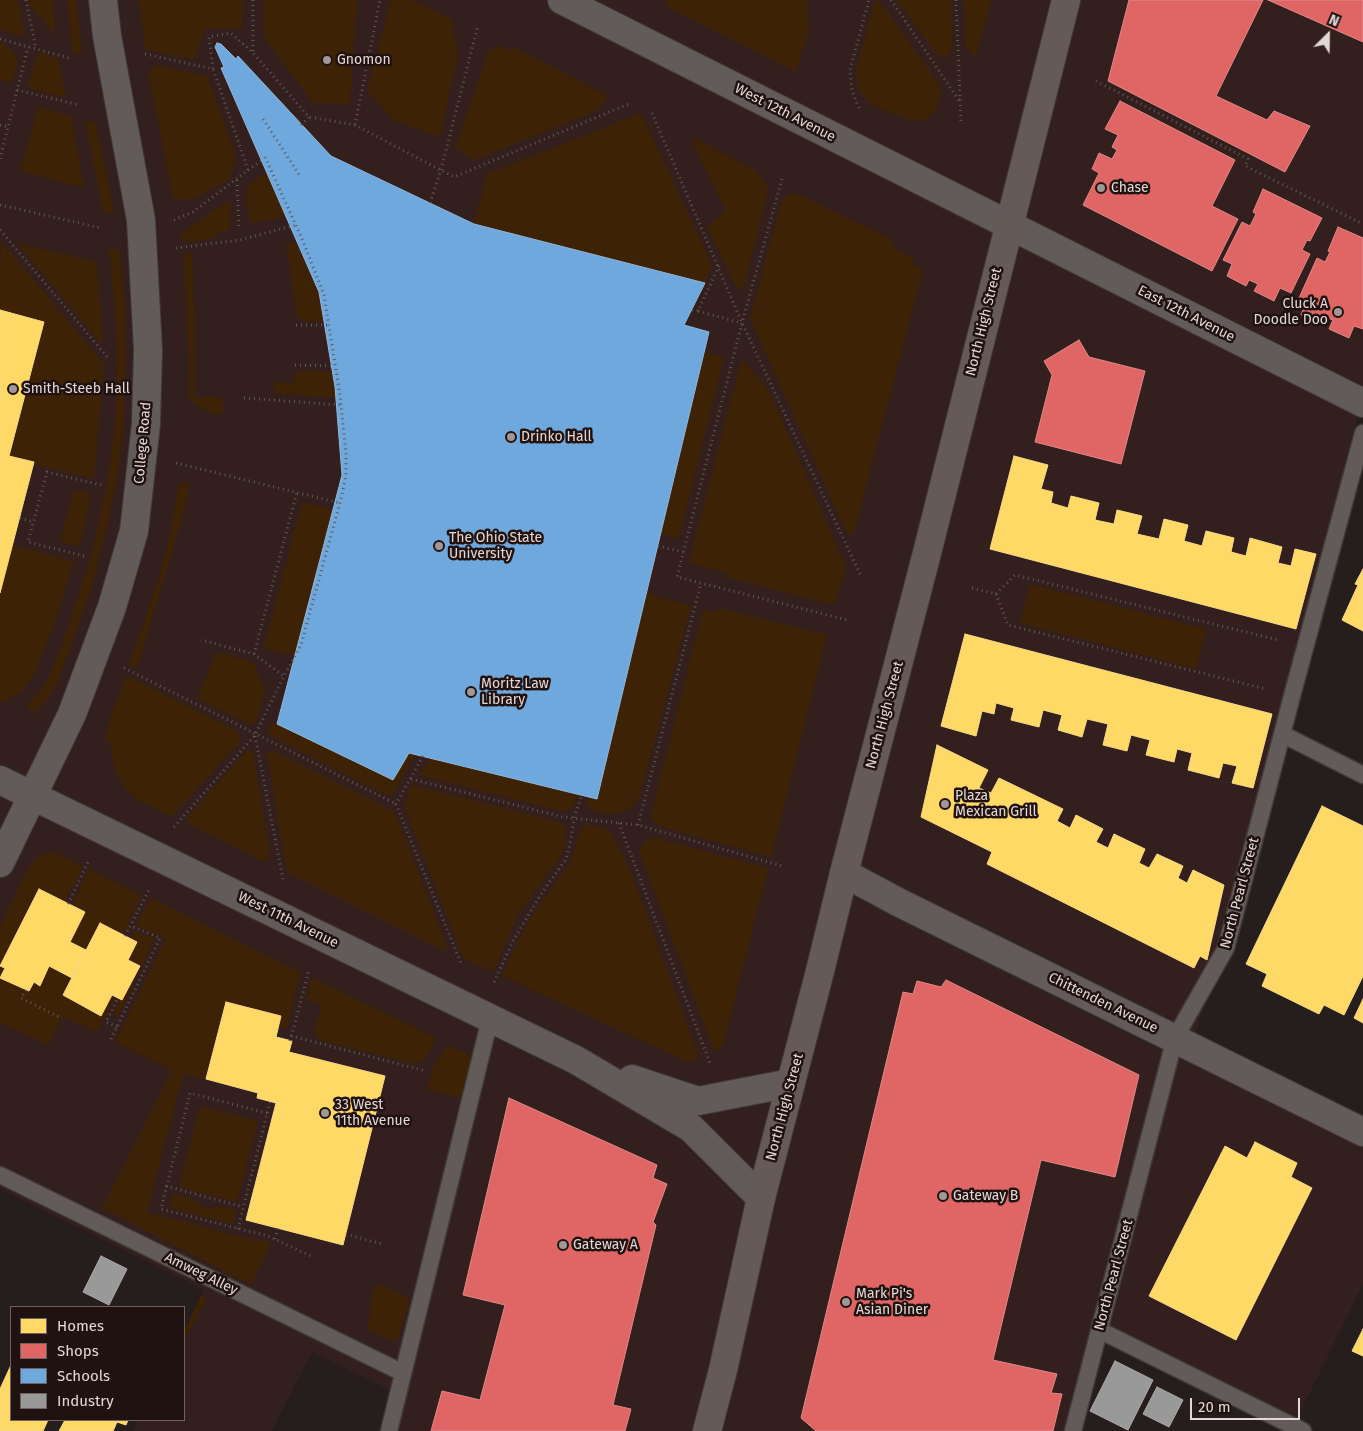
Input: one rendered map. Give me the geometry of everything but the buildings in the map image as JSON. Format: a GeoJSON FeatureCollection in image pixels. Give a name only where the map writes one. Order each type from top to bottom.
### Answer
{"type":"FeatureCollection","features":[{"type":"Feature","properties":{"kind":"main road","name":"North High Street"},"geometry":{"type":"LineString","coordinates":[[707,1431],[723,1370],[761,1198],[1066,0]]}},
{"type":"Feature","properties":{"kind":"street","name":"College Road"},"geometry":{"type":"LineString","coordinates":[[0,863],[72,714],[112,608],[134,531],[146,424],[148,350],[141,220],[106,36],[104,0]]}},
{"type":"Feature","properties":{"kind":"street","name":"West 12th Avenue"},"geometry":{"type":"LineString","coordinates":[[562,0],[1009,226]]}},
{"type":"Feature","properties":{"kind":"street","name":"East 12th Avenue"},"geometry":{"type":"LineString","coordinates":[[1009,226],[1363,403]]}},
{"type":"Feature","properties":{"kind":"street","name":"West 11th Avenue"},"geometry":{"type":"LineString","coordinates":[[0,780],[576,1060],[691,1128],[761,1198]]}},
{"type":"Feature","properties":{"kind":"street","name":"Chittenden Avenue"},"geometry":{"type":"LineString","coordinates":[[844,873],[898,902],[1363,1132]]}},
{"type":"Feature","properties":{"kind":"street","name":"West 11th Avenue"},"geometry":{"type":"LineString","coordinates":[[576,1060],[698,1102],[791,1083]]}},
{"type":"Feature","properties":{"kind":"lane","name":"North Pearl Street"},"geometry":{"type":"LineString","coordinates":[[1073,1431],[1175,1038],[1226,948],[1363,433]]}},
{"type":"Feature","properties":{"kind":"lane"},"geometry":{"type":"LineString","coordinates":[[1282,734],[1363,775]]}},
{"type":"Feature","properties":{"kind":"lane"},"geometry":{"type":"LineString","coordinates":[[389,1431],[490,1019]]}},
{"type":"Feature","properties":{"kind":"lane","name":"Amweg Alley"},"geometry":{"type":"LineString","coordinates":[[0,1176],[403,1373]]}},
{"type":"Feature","properties":{"kind":"lane"},"geometry":{"type":"LineString","coordinates":[[1099,1330],[1303,1431]]}},
{"type":"Feature","properties":{"kind":"path"},"geometry":{"type":"LineString","coordinates":[[26,0],[36,49]]}},
{"type":"Feature","properties":{"kind":"path"},"geometry":{"type":"LineString","coordinates":[[253,0],[253,53]]}},
{"type":"Feature","properties":{"kind":"path"},"geometry":{"type":"LineString","coordinates":[[355,125],[380,0]]}},
{"type":"Feature","properties":{"kind":"path"},"geometry":{"type":"LineString","coordinates":[[859,108],[852,91],[850,70],[868,0]]}},
{"type":"Feature","properties":{"kind":"path"},"geometry":{"type":"LineString","coordinates":[[891,0],[960,102]]}},
{"type":"Feature","properties":{"kind":"path"},"geometry":{"type":"LineString","coordinates":[[956,0],[961,122]]}},
{"type":"Feature","properties":{"kind":"path"},"geometry":{"type":"LineString","coordinates":[[430,203],[441,170],[478,25]]}},
{"type":"Feature","properties":{"kind":"path"},"geometry":{"type":"LineString","coordinates":[[248,170],[213,69],[209,37],[230,33],[253,53],[309,117],[355,125],[454,176],[631,103]]}},
{"type":"Feature","properties":{"kind":"path"},"geometry":{"type":"LineString","coordinates":[[0,39],[69,58]]}},
{"type":"Feature","properties":{"kind":"path"},"geometry":{"type":"LineString","coordinates":[[0,159],[28,47]]}},
{"type":"Feature","properties":{"kind":"path"},"geometry":{"type":"LineString","coordinates":[[139,53],[213,69]]}},
{"type":"Feature","properties":{"kind":"path"},"geometry":{"type":"LineString","coordinates":[[1096,82],[1248,159],[1244,166],[1363,224]]}},
{"type":"Feature","properties":{"kind":"path"},"geometry":{"type":"LineString","coordinates":[[17,90],[79,105]]}},
{"type":"Feature","properties":{"kind":"path"},"geometry":{"type":"LineString","coordinates":[[652,113],[742,323],[861,576]]}},
{"type":"Feature","properties":{"kind":"path"},"geometry":{"type":"LineString","coordinates":[[301,125],[309,117]]}},
{"type":"Feature","properties":{"kind":"path"},"geometry":{"type":"LineString","coordinates":[[263,119],[300,176]]}},
{"type":"Feature","properties":{"kind":"path"},"geometry":{"type":"LineString","coordinates":[[0,125],[8,127]]}},
{"type":"Feature","properties":{"kind":"path"},"geometry":{"type":"LineString","coordinates":[[174,827],[255,735],[284,676],[302,645],[346,476],[342,406],[324,295],[296,225],[265,157]]}},
{"type":"Feature","properties":{"kind":"path"},"geometry":{"type":"LineString","coordinates":[[171,221],[193,212],[261,161]]}},
{"type":"Feature","properties":{"kind":"path"},"geometry":{"type":"LineString","coordinates":[[782,179],[742,323],[676,577],[847,620]]}},
{"type":"Feature","properties":{"kind":"path"},"geometry":{"type":"LineString","coordinates":[[237,180],[239,229]]}},
{"type":"Feature","properties":{"kind":"path"},"geometry":{"type":"LineString","coordinates":[[0,205],[101,228]]}},
{"type":"Feature","properties":{"kind":"path"},"geometry":{"type":"LineString","coordinates":[[176,248],[240,240],[296,225]]}},
{"type":"Feature","properties":{"kind":"path"},"geometry":{"type":"LineString","coordinates":[[0,230],[110,359]]}},
{"type":"Feature","properties":{"kind":"path"},"geometry":{"type":"LineString","coordinates":[[698,311],[719,266]]}},
{"type":"Feature","properties":{"kind":"path"},"geometry":{"type":"LineString","coordinates":[[692,310],[742,323]]}},
{"type":"Feature","properties":{"kind":"path"},"geometry":{"type":"LineString","coordinates":[[296,325],[328,325]]}},
{"type":"Feature","properties":{"kind":"path"},"geometry":{"type":"LineString","coordinates":[[295,364],[335,366]]}},
{"type":"Feature","properties":{"kind":"path"},"geometry":{"type":"LineString","coordinates":[[244,398],[342,406]]}},
{"type":"Feature","properties":{"kind":"path"},"geometry":{"type":"LineString","coordinates":[[176,463],[340,503]]}},
{"type":"Feature","properties":{"kind":"path"},"geometry":{"type":"LineString","coordinates":[[84,556],[28,542],[47,472],[100,485]]}},
{"type":"Feature","properties":{"kind":"path"},"geometry":{"type":"LineString","coordinates":[[254,654],[298,492]]}},
{"type":"Feature","properties":{"kind":"path"},"geometry":{"type":"LineString","coordinates":[[20,518],[34,522]]}},
{"type":"Feature","properties":{"kind":"path"},"geometry":{"type":"LineString","coordinates":[[658,546],[683,552]]}},
{"type":"Feature","properties":{"kind":"path"},"geometry":{"type":"LineString","coordinates":[[996,594],[1015,575],[1305,647]]}},
{"type":"Feature","properties":{"kind":"path"},"geometry":{"type":"LineString","coordinates":[[638,826],[701,583]]}},
{"type":"Feature","properties":{"kind":"path"},"geometry":{"type":"LineString","coordinates":[[972,588],[996,594]]}},
{"type":"Feature","properties":{"kind":"path"},"geometry":{"type":"LineString","coordinates":[[996,594],[1008,625],[1292,696]]}},
{"type":"Feature","properties":{"kind":"path"},"geometry":{"type":"LineString","coordinates":[[201,640],[254,654],[284,676]]}},
{"type":"Feature","properties":{"kind":"path"},"geometry":{"type":"LineString","coordinates":[[123,668],[396,804],[462,966]]}},
{"type":"Feature","properties":{"kind":"path"},"geometry":{"type":"LineString","coordinates":[[255,735],[283,879]]}},
{"type":"Feature","properties":{"kind":"path"},"geometry":{"type":"LineString","coordinates":[[396,804],[423,756]]}},
{"type":"Feature","properties":{"kind":"path"},"geometry":{"type":"LineString","coordinates":[[411,779],[563,817],[638,826],[782,866]]}},
{"type":"Feature","properties":{"kind":"path"},"geometry":{"type":"LineString","coordinates":[[494,982],[513,941],[541,894],[566,858],[572,839],[574,818],[582,795]]}},
{"type":"Feature","properties":{"kind":"path"},"geometry":{"type":"LineString","coordinates":[[619,823],[712,1068]]}},
{"type":"Feature","properties":{"kind":"path"},"geometry":{"type":"LineString","coordinates":[[68,904],[89,860]]}},
{"type":"Feature","properties":{"kind":"path"},"geometry":{"type":"LineString","coordinates":[[125,936],[149,890]]}},
{"type":"Feature","properties":{"kind":"path"},"geometry":{"type":"LineString","coordinates":[[111,1039],[160,938],[131,926]]}},
{"type":"Feature","properties":{"kind":"path"},"geometry":{"type":"LineString","coordinates":[[290,1041],[308,970]]}},
{"type":"Feature","properties":{"kind":"path"},"geometry":{"type":"LineString","coordinates":[[26,990],[22,998],[61,1018]]}},
{"type":"Feature","properties":{"kind":"path"},"geometry":{"type":"LineString","coordinates":[[117,1027],[106,1022],[118,998]]}},
{"type":"Feature","properties":{"kind":"path"},"geometry":{"type":"LineString","coordinates":[[291,1036],[426,1071]]}},
{"type":"Feature","properties":{"kind":"path"},"geometry":{"type":"LineString","coordinates":[[267,1113],[190,1093],[161,1209],[275,1239],[313,1257]]}},
{"type":"Feature","properties":{"kind":"path"},"geometry":{"type":"LineString","coordinates":[[238,1229],[270,1102]]}},
{"type":"Feature","properties":{"kind":"path"},"geometry":{"type":"LineString","coordinates":[[166,1186],[243,1207]]}},
{"type":"Feature","properties":{"kind":"path"},"geometry":{"type":"LineString","coordinates":[[275,1239],[278,1228]]}},
{"type":"Feature","properties":{"kind":"path"},"geometry":{"type":"LineString","coordinates":[[346,1234],[382,1244]]}},
{"type":"Feature","properties":{"kind":"shaded area"},"geometry":{"type":"Polygon","coordinates":[[[0,0],[1363,0],[1363,393],[1193,1046],[1363,1123],[1363,1284],[1292,1429],[1093,1330],[1067,1431],[390,1431],[399,1395],[312,1352],[272,1431],[133,1431],[138,1421],[185,1421],[185,1329],[204,1290],[0,1189],[0,0]]]}},
{"type":"Feature","properties":{"kind":"shaded area"},"geometry":{"type":"Polygon","coordinates":[[[0,0],[18,0],[25,37],[0,30],[0,0]]]}},
{"type":"Feature","properties":{"kind":"shaded area"},"geometry":{"type":"Polygon","coordinates":[[[29,0],[53,0],[55,35],[30,6],[29,0]]]}},
{"type":"Feature","properties":{"kind":"shaded area"},"geometry":{"type":"Polygon","coordinates":[[[67,0],[76,0],[82,53],[73,55],[67,0]]]}},
{"type":"Feature","properties":{"kind":"shaded area"},"geometry":{"type":"Polygon","coordinates":[[[139,0],[243,0],[242,29],[206,28],[193,60],[145,49],[139,0]]]}},
{"type":"Feature","properties":{"kind":"shaded area"},"geometry":{"type":"Polygon","coordinates":[[[263,0],[357,0],[350,104],[313,103],[264,37],[263,0]]]}},
{"type":"Feature","properties":{"kind":"shaded area"},"geometry":{"type":"Polygon","coordinates":[[[391,0],[411,0],[452,19],[458,56],[440,137],[393,120],[367,91],[391,0]]]}},
{"type":"Feature","properties":{"kind":"shaded area"},"geometry":{"type":"Polygon","coordinates":[[[666,0],[807,0],[809,30],[796,72],[666,6],[666,0]]]}},
{"type":"Feature","properties":{"kind":"shaded area"},"geometry":{"type":"Polygon","coordinates":[[[876,0],[880,2],[937,81],[941,95],[935,112],[925,120],[910,120],[872,105],[863,97],[857,85],[856,72],[876,0]]]}},
{"type":"Feature","properties":{"kind":"shaded area"},"geometry":{"type":"Polygon","coordinates":[[[897,0],[951,0],[953,46],[949,55],[945,58],[937,55],[897,0]]]}},
{"type":"Feature","properties":{"kind":"shaded area"},"geometry":{"type":"Polygon","coordinates":[[[964,0],[991,0],[976,57],[966,48],[964,0]]]}},
{"type":"Feature","properties":{"kind":"shaded area"},"geometry":{"type":"Polygon","coordinates":[[[0,42],[5,44],[16,57],[18,64],[11,83],[0,80],[0,42]]]}},
{"type":"Feature","properties":{"kind":"shaded area"},"geometry":{"type":"Polygon","coordinates":[[[499,45],[511,51],[514,47],[608,96],[597,111],[474,160],[455,148],[488,53],[499,45]]]}},
{"type":"Feature","properties":{"kind":"shaded area"},"geometry":{"type":"Polygon","coordinates":[[[38,52],[58,58],[66,98],[27,88],[38,52]]]}},
{"type":"Feature","properties":{"kind":"shaded area"},"geometry":{"type":"Polygon","coordinates":[[[155,65],[207,76],[236,155],[230,179],[192,200],[173,199],[148,72],[155,65]]]}},
{"type":"Feature","properties":{"kind":"shaded area"},"geometry":{"type":"Polygon","coordinates":[[[38,107],[71,116],[84,188],[20,171],[38,107]]]}},
{"type":"Feature","properties":{"kind":"shaded area"},"geometry":{"type":"Polygon","coordinates":[[[641,113],[712,265],[705,283],[474,224],[487,174],[641,113]]]}},
{"type":"Feature","properties":{"kind":"shaded area"},"geometry":{"type":"Polygon","coordinates":[[[85,120],[96,123],[114,213],[103,211],[85,120]]]}},
{"type":"Feature","properties":{"kind":"shaded area"},"geometry":{"type":"Polygon","coordinates":[[[694,138],[755,170],[766,183],[768,190],[766,200],[743,290],[736,287],[707,226],[726,211],[692,142],[694,138]]]}},
{"type":"Feature","properties":{"kind":"shaded area"},"geometry":{"type":"Polygon","coordinates":[[[266,172],[286,217],[251,223],[246,202],[248,185],[266,172]]]}},
{"type":"Feature","properties":{"kind":"shaded area"},"geometry":{"type":"Polygon","coordinates":[[[796,193],[894,241],[892,248],[915,259],[912,265],[923,269],[853,536],[847,534],[750,318],[782,200],[788,195],[796,193]]]}},
{"type":"Feature","properties":{"kind":"shaded area"},"geometry":{"type":"Polygon","coordinates":[[[231,198],[230,230],[218,232],[212,239],[191,242],[180,240],[181,234],[231,198]]]}},
{"type":"Feature","properties":{"kind":"shaded area"},"geometry":{"type":"Polygon","coordinates":[[[1,241],[104,364],[94,479],[9,456],[44,322],[0,310],[1,241]]]}},
{"type":"Feature","properties":{"kind":"shaded area"},"geometry":{"type":"Polygon","coordinates":[[[296,242],[319,292],[324,322],[306,321],[297,317],[286,244],[296,242]]]}},
{"type":"Feature","properties":{"kind":"shaded area"},"geometry":{"type":"Polygon","coordinates":[[[17,243],[97,262],[103,346],[17,243]]]}},
{"type":"Feature","properties":{"kind":"shaded area"},"geometry":{"type":"Polygon","coordinates":[[[109,247],[119,250],[125,303],[124,417],[119,465],[108,523],[91,590],[58,681],[50,696],[33,714],[27,705],[43,688],[51,673],[67,630],[92,553],[107,483],[115,425],[117,373],[116,322],[109,247]]]}},
{"type":"Feature","properties":{"kind":"shaded area"},"geometry":{"type":"Polygon","coordinates":[[[192,253],[195,322],[195,397],[217,397],[222,399],[224,411],[220,414],[213,415],[189,398],[188,334],[183,254],[192,253]]]}},
{"type":"Feature","properties":{"kind":"shaded area"},"geometry":{"type":"Polygon","coordinates":[[[704,352],[724,357],[679,538],[661,534],[704,352]]]}},
{"type":"Feature","properties":{"kind":"shaded area"},"geometry":{"type":"Polygon","coordinates":[[[741,360],[751,368],[771,395],[846,567],[834,605],[726,577],[727,573],[689,563],[741,360]]]}},
{"type":"Feature","properties":{"kind":"shaded area"},"geometry":{"type":"Polygon","coordinates":[[[306,370],[332,372],[336,398],[274,393],[274,382],[294,384],[295,372],[306,370]]]}},
{"type":"Feature","properties":{"kind":"shaded area"},"geometry":{"type":"Polygon","coordinates":[[[179,482],[190,484],[180,526],[137,669],[129,666],[160,574],[173,520],[179,482]]]}},
{"type":"Feature","properties":{"kind":"shaded area"},"geometry":{"type":"Polygon","coordinates":[[[74,490],[91,493],[80,547],[60,541],[74,490]]]}},
{"type":"Feature","properties":{"kind":"shaded area"},"geometry":{"type":"Polygon","coordinates":[[[302,502],[333,510],[295,656],[264,648],[302,502]]]}},
{"type":"Feature","properties":{"kind":"shaded area"},"geometry":{"type":"Polygon","coordinates":[[[12,545],[74,561],[56,619],[34,674],[23,690],[0,703],[0,593],[12,545]]]}},
{"type":"Feature","properties":{"kind":"shaded area"},"geometry":{"type":"Polygon","coordinates":[[[1030,584],[1206,629],[1196,669],[1020,623],[1030,584]]]}},
{"type":"Feature","properties":{"kind":"shaded area"},"geometry":{"type":"Polygon","coordinates":[[[647,592],[691,606],[636,804],[621,813],[599,813],[592,810],[586,804],[588,796],[597,798],[647,592]]]}},
{"type":"Feature","properties":{"kind":"shaded area"},"geometry":{"type":"Polygon","coordinates":[[[719,608],[827,635],[771,857],[659,826],[653,821],[651,815],[703,609],[717,612],[719,608]]]}},
{"type":"Feature","properties":{"kind":"shaded area"},"geometry":{"type":"Polygon","coordinates":[[[216,652],[253,662],[265,690],[257,720],[252,725],[197,699],[216,652]]]}},
{"type":"Feature","properties":{"kind":"shaded area"},"geometry":{"type":"Polygon","coordinates":[[[127,676],[239,732],[241,740],[172,817],[135,798],[125,789],[114,768],[110,741],[104,741],[111,714],[127,676]]]}},
{"type":"Feature","properties":{"kind":"shaded area"},"geometry":{"type":"Polygon","coordinates":[[[271,721],[393,780],[409,753],[415,755],[391,797],[267,734],[271,721]]]}},
{"type":"Feature","properties":{"kind":"shaded area"},"geometry":{"type":"Polygon","coordinates":[[[247,750],[253,752],[270,856],[265,862],[188,824],[188,817],[247,750]]]}},
{"type":"Feature","properties":{"kind":"shaded area"},"geometry":{"type":"Polygon","coordinates":[[[272,750],[394,811],[447,946],[445,951],[287,872],[267,753],[272,750]]]}},
{"type":"Feature","properties":{"kind":"shaded area"},"geometry":{"type":"Polygon","coordinates":[[[430,758],[578,794],[574,805],[568,810],[560,811],[420,775],[430,758]]]}},
{"type":"Feature","properties":{"kind":"shaded area"},"geometry":{"type":"Polygon","coordinates":[[[411,785],[565,825],[566,839],[563,851],[520,911],[493,972],[464,959],[404,806],[411,785]]]}},
{"type":"Feature","properties":{"kind":"shaded area"},"geometry":{"type":"Polygon","coordinates":[[[587,824],[604,828],[612,834],[633,877],[699,1057],[688,1062],[502,976],[524,929],[570,863],[581,828],[587,824]]]}},
{"type":"Feature","properties":{"kind":"shaded area"},"geometry":{"type":"Polygon","coordinates":[[[656,838],[768,868],[723,1046],[714,1051],[642,859],[640,851],[643,844],[656,838]]]}},
{"type":"Feature","properties":{"kind":"shaded area"},"geometry":{"type":"Polygon","coordinates":[[[48,853],[56,853],[83,866],[65,902],[38,890],[1,966],[5,968],[1,978],[29,991],[34,982],[40,985],[49,966],[72,978],[63,995],[101,1015],[112,995],[115,997],[97,1033],[62,1016],[48,1045],[0,1022],[0,927],[28,868],[37,857],[48,853]]]}},
{"type":"Feature","properties":{"kind":"shaded area"},"geometry":{"type":"Polygon","coordinates":[[[89,869],[142,895],[123,934],[100,923],[86,950],[70,942],[85,913],[72,905],[89,869]]]}},
{"type":"Feature","properties":{"kind":"shaded area"},"geometry":{"type":"Polygon","coordinates":[[[150,898],[300,972],[287,1029],[279,1026],[281,1016],[226,1002],[206,1079],[183,1074],[147,1212],[242,1237],[267,1241],[271,1244],[251,1285],[102,1208],[172,1070],[115,1042],[166,938],[136,926],[150,898]]]}},
{"type":"Feature","properties":{"kind":"shaded area"},"geometry":{"type":"Polygon","coordinates":[[[136,931],[155,938],[119,1016],[113,1013],[140,966],[128,960],[137,942],[131,939],[136,931]]]}},
{"type":"Feature","properties":{"kind":"shaded area"},"geometry":{"type":"Polygon","coordinates":[[[312,978],[437,1038],[429,1053],[422,1061],[415,1064],[319,1040],[314,1032],[322,1005],[307,1000],[312,978]]]}},
{"type":"Feature","properties":{"kind":"shaded area"},"geometry":{"type":"Polygon","coordinates":[[[448,1045],[473,1057],[462,1098],[427,1089],[433,1067],[448,1045]]]}},
{"type":"Feature","properties":{"kind":"shaded area"},"geometry":{"type":"Polygon","coordinates":[[[200,1106],[258,1121],[237,1202],[179,1187],[200,1106]]]}},
{"type":"Feature","properties":{"kind":"shaded area"},"geometry":{"type":"Polygon","coordinates":[[[173,1193],[192,1199],[207,1208],[212,1209],[218,1206],[236,1210],[233,1224],[169,1208],[173,1193]]]}},
{"type":"Feature","properties":{"kind":"shaded area"},"geometry":{"type":"Polygon","coordinates":[[[378,1283],[410,1299],[397,1341],[392,1342],[368,1329],[372,1295],[378,1283]]]}},
{"type":"Feature","properties":{"kind":"shaded area"},"geometry":{"type":"Polygon","coordinates":[[[201,1296],[207,1298],[185,1340],[185,1329],[201,1296]]]}},
{"type":"Feature","properties":{"kind":"place","name":"Gnomon"},"geometry":{"type":"Point","coordinates":[327,60]}},
{"type":"Feature","properties":{"kind":"place","name":"Chase"},"geometry":{"type":"Point","coordinates":[1101,188]}},
{"type":"Feature","properties":{"kind":"place","name":"Cluck A Doodle Doo"},"geometry":{"type":"Point","coordinates":[1338,312]}},
{"type":"Feature","properties":{"kind":"place","name":"Smith-Steeb Hall"},"geometry":{"type":"Point","coordinates":[13,389]}},
{"type":"Feature","properties":{"kind":"place","name":"Drinko Hall"},"geometry":{"type":"Point","coordinates":[511,437]}},
{"type":"Feature","properties":{"kind":"place","name":"The Ohio State University"},"geometry":{"type":"Point","coordinates":[439,546]}},
{"type":"Feature","properties":{"kind":"place","name":"Moritz Law Library"},"geometry":{"type":"Point","coordinates":[471,692]}},
{"type":"Feature","properties":{"kind":"place","name":"Plaza Mexican Grill"},"geometry":{"type":"Point","coordinates":[945,804]}},
{"type":"Feature","properties":{"kind":"place","name":"33 West 11th Avenue"},"geometry":{"type":"Point","coordinates":[325,1113]}},
{"type":"Feature","properties":{"kind":"place","name":"Gateway B"},"geometry":{"type":"Point","coordinates":[943,1196]}},
{"type":"Feature","properties":{"kind":"place","name":"Gateway A"},"geometry":{"type":"Point","coordinates":[563,1245]}},
{"type":"Feature","properties":{"kind":"place","name":"Mark Pi's Asian Diner"},"geometry":{"type":"Point","coordinates":[846,1302]}}]}
